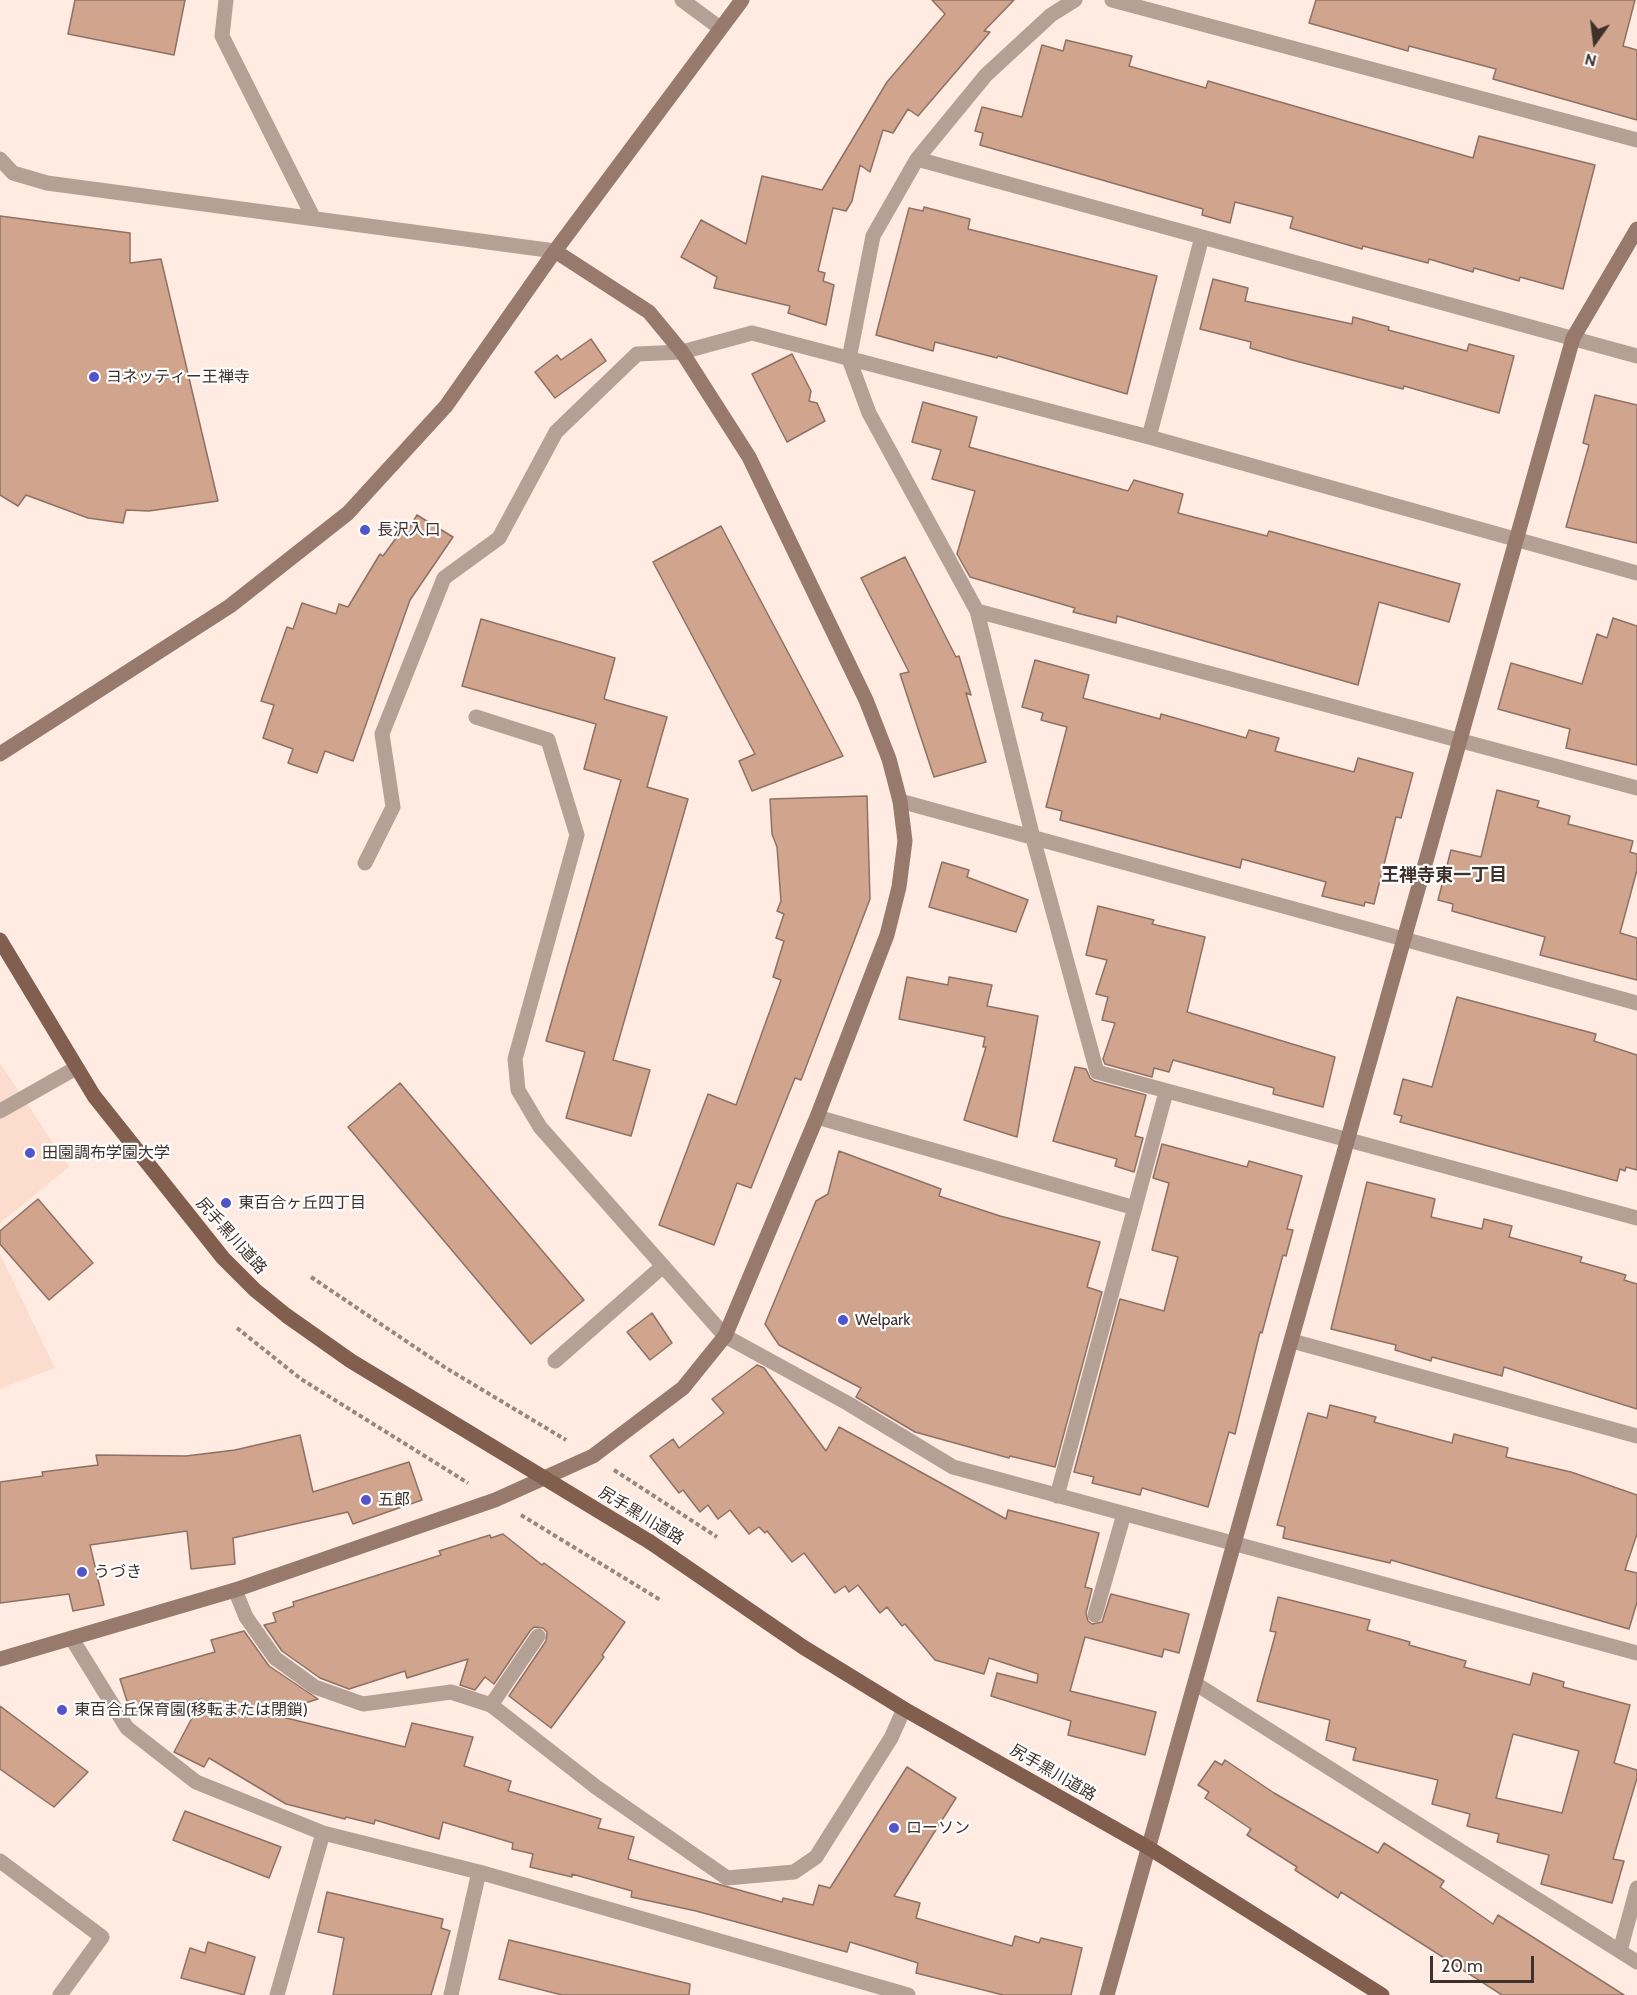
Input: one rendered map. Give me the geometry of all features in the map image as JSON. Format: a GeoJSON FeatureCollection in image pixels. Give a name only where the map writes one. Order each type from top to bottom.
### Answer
{"type":"FeatureCollection","features":[{"type":"Feature","properties":{"kind":"main road","name":"尻手黒川道路"},"geometry":{"type":"LineString","coordinates":[[0,940],[93,1096],[223,1258],[255,1290],[287,1316],[351,1360],[650,1542],[803,1647],[904,1708],[1149,1848],[1382,1995]]}},
{"type":"Feature","properties":{"kind":"street"},"geometry":{"type":"LineString","coordinates":[[226,0],[222,36],[313,217]]}},
{"type":"Feature","properties":{"kind":"street"},"geometry":{"type":"LineString","coordinates":[[682,0],[720,28]]}},
{"type":"Feature","properties":{"kind":"street"},"geometry":{"type":"LineString","coordinates":[[0,754],[230,606],[348,513],[446,406],[555,251],[742,0]]}},
{"type":"Feature","properties":{"kind":"street"},"geometry":{"type":"LineString","coordinates":[[1075,0],[1052,15],[986,75],[917,159],[873,236],[849,359],[869,413],[977,611],[1033,838],[1097,1072],[1637,1218]]}},
{"type":"Feature","properties":{"kind":"street"},"geometry":{"type":"LineString","coordinates":[[1112,0],[1637,140]]}},
{"type":"Feature","properties":{"kind":"street"},"geometry":{"type":"LineString","coordinates":[[0,159],[13,173],[47,183],[555,251],[649,312],[682,352],[749,457],[796,552],[866,700],[889,759],[900,801],[905,841],[899,887],[887,935],[817,1117],[725,1336],[683,1388],[593,1456],[495,1500],[235,1590],[0,1659]]}},
{"type":"Feature","properties":{"kind":"street"},"geometry":{"type":"LineString","coordinates":[[917,159],[1637,356]]}},
{"type":"Feature","properties":{"kind":"street"},"geometry":{"type":"LineString","coordinates":[[1107,1995],[1573,338],[1637,229]]}},
{"type":"Feature","properties":{"kind":"street"},"geometry":{"type":"LineString","coordinates":[[1149,437],[1202,237]]}},
{"type":"Feature","properties":{"kind":"street"},"geometry":{"type":"LineString","coordinates":[[365,862],[393,807],[382,734],[444,579],[499,538],[556,432],[637,354],[682,352],[752,333],[1149,437],[1637,573]]}},
{"type":"Feature","properties":{"kind":"street"},"geometry":{"type":"LineString","coordinates":[[977,611],[1637,788]]}},
{"type":"Feature","properties":{"kind":"street"},"geometry":{"type":"LineString","coordinates":[[477,717],[548,740],[577,835],[515,1059],[518,1090],[540,1127],[725,1336],[849,1404],[953,1467],[1637,1653]]}},
{"type":"Feature","properties":{"kind":"street"},"geometry":{"type":"LineString","coordinates":[[900,801],[1637,1003]]}},
{"type":"Feature","properties":{"kind":"street"},"geometry":{"type":"LineString","coordinates":[[0,1111],[76,1068]]}},
{"type":"Feature","properties":{"kind":"street"},"geometry":{"type":"LineString","coordinates":[[1057,1496],[1166,1092]]}},
{"type":"Feature","properties":{"kind":"street"},"geometry":{"type":"LineString","coordinates":[[817,1117],[1135,1209]]}},
{"type":"Feature","properties":{"kind":"street"},"geometry":{"type":"LineString","coordinates":[[555,1361],[663,1266]]}},
{"type":"Feature","properties":{"kind":"street"},"geometry":{"type":"LineString","coordinates":[[1292,1341],[1637,1437]]}},
{"type":"Feature","properties":{"kind":"street"},"geometry":{"type":"LineString","coordinates":[[1095,1615],[1124,1514]]}},
{"type":"Feature","properties":{"kind":"street"},"geometry":{"type":"LineString","coordinates":[[235,1590],[246,1617],[275,1658],[315,1688],[363,1704],[452,1692],[491,1705],[596,1787],[727,1878],[794,1872],[816,1857],[891,1738],[904,1708]]}},
{"type":"Feature","properties":{"kind":"street"},"geometry":{"type":"LineString","coordinates":[[491,1705],[538,1636]]}},
{"type":"Feature","properties":{"kind":"street"},"geometry":{"type":"LineString","coordinates":[[72,1639],[127,1728],[196,1782],[323,1833],[479,1872],[908,1995]]}},
{"type":"Feature","properties":{"kind":"street"},"geometry":{"type":"LineString","coordinates":[[1196,1684],[1637,1962]]}},
{"type":"Feature","properties":{"kind":"street"},"geometry":{"type":"LineString","coordinates":[[277,1995],[323,1833]]}},
{"type":"Feature","properties":{"kind":"street"},"geometry":{"type":"LineString","coordinates":[[0,1861],[102,1937],[60,1995]]}},
{"type":"Feature","properties":{"kind":"street"},"geometry":{"type":"LineString","coordinates":[[451,1995],[479,1872]]}},
{"type":"Feature","properties":{"kind":"street"},"geometry":{"type":"LineString","coordinates":[[1620,1951],[1637,1888]]}},
{"type":"Feature","properties":{"kind":"path"},"geometry":{"type":"LineString","coordinates":[[311,1277],[437,1362],[571,1444]]}},
{"type":"Feature","properties":{"kind":"path"},"geometry":{"type":"LineString","coordinates":[[237,1328],[301,1379],[472,1485]]}},
{"type":"Feature","properties":{"kind":"path"},"geometry":{"type":"LineString","coordinates":[[611,1468],[717,1537]]}},
{"type":"Feature","properties":{"kind":"path"},"geometry":{"type":"LineString","coordinates":[[517,1513],[662,1601]]}},
{"type":"Feature","properties":{"kind":"shaded area","name":"田園調布学園大学"},"geometry":{"type":"Polygon","coordinates":[[[0,1063],[69,1167],[0,1223],[0,1063]]]}},
{"type":"Feature","properties":{"kind":"shaded area"},"geometry":{"type":"Polygon","coordinates":[[[0,1254],[55,1368],[0,1389],[0,1254]]]}},
{"type":"Feature","properties":{"kind":"building"},"geometry":{"type":"Polygon","coordinates":[[[75,0],[185,0],[174,55],[68,34],[75,0]]]}},
{"type":"Feature","properties":{"kind":"building"},"geometry":{"type":"Polygon","coordinates":[[[932,0],[1014,0],[984,31],[990,32],[918,116],[908,109],[893,133],[883,130],[870,172],[860,165],[852,201],[846,211],[833,208],[818,271],[825,273],[823,281],[834,285],[826,325],[788,313],[790,306],[714,288],[717,277],[681,257],[701,220],[746,244],[762,176],[822,190],[887,82],[945,14],[932,0]]]}},
{"type":"Feature","properties":{"kind":"building"},"geometry":{"type":"Polygon","coordinates":[[[1316,0],[1635,0],[1623,46],[1637,50],[1637,120],[1493,79],[1496,69],[1409,46],[1408,51],[1309,23],[1316,0]]]}},
{"type":"Feature","properties":{"kind":"building"},"geometry":{"type":"Polygon","coordinates":[[[1066,40],[1132,56],[1129,66],[1206,88],[1208,81],[1473,158],[1479,136],[1595,165],[1563,289],[1520,277],[1519,281],[1474,268],[1473,272],[1429,259],[1428,263],[1363,246],[1362,249],[1290,228],[1293,217],[1235,202],[1230,223],[1202,215],[1203,209],[980,145],[983,133],[975,131],[982,107],[1022,117],[1042,45],[1063,51],[1066,40]]]}},
{"type":"Feature","properties":{"kind":"building"},"geometry":{"type":"Polygon","coordinates":[[[924,207],[970,219],[968,229],[1157,276],[1127,394],[998,356],[997,358],[935,342],[933,351],[876,335],[909,208],[923,211],[924,207]]]}},
{"type":"Feature","properties":{"kind":"building","name":"ヨネッティー王禅寺"},"geometry":{"type":"Polygon","coordinates":[[[0,216],[130,233],[130,263],[161,259],[218,501],[149,511],[126,510],[123,523],[88,518],[26,495],[18,506],[0,495],[0,216]]]}},
{"type":"Feature","properties":{"kind":"building"},"geometry":{"type":"Polygon","coordinates":[[[1213,279],[1248,288],[1245,301],[1352,324],[1353,317],[1389,327],[1388,330],[1467,351],[1469,344],[1514,356],[1499,413],[1404,386],[1403,389],[1292,360],[1250,348],[1251,342],[1200,329],[1213,279]]]}},
{"type":"Feature","properties":{"kind":"building"},"geometry":{"type":"Polygon","coordinates":[[[591,339],[606,361],[555,398],[535,372],[557,355],[561,360],[591,339]]]}},
{"type":"Feature","properties":{"kind":"building"},"geometry":{"type":"Polygon","coordinates":[[[792,354],[811,391],[809,401],[817,403],[825,421],[787,442],[752,374],[792,354]]]}},
{"type":"Feature","properties":{"kind":"building"},"geometry":{"type":"Polygon","coordinates":[[[1595,395],[1637,405],[1637,543],[1566,527],[1589,445],[1583,443],[1595,395]]]}},
{"type":"Feature","properties":{"kind":"building"},"geometry":{"type":"Polygon","coordinates":[[[923,402],[977,417],[969,447],[1128,491],[1134,480],[1183,494],[1178,513],[1267,536],[1269,531],[1460,584],[1449,622],[1379,602],[1358,685],[1117,616],[1116,623],[1073,612],[1075,608],[970,577],[957,554],[975,491],[932,479],[941,450],[912,442],[923,402]]]}},
{"type":"Feature","properties":{"kind":"building"},"geometry":{"type":"Polygon","coordinates":[[[417,515],[453,537],[410,600],[353,761],[325,751],[317,773],[288,763],[293,749],[263,738],[274,705],[261,701],[287,627],[293,629],[302,603],[336,614],[339,604],[348,607],[380,554],[383,556],[404,527],[408,530],[417,515]]]}},
{"type":"Feature","properties":{"kind":"building"},"geometry":{"type":"Polygon","coordinates":[[[721,526],[843,756],[752,791],[739,761],[755,754],[653,562],[721,526]]]}},
{"type":"Feature","properties":{"kind":"building"},"geometry":{"type":"Polygon","coordinates":[[[905,557],[956,657],[959,656],[971,695],[966,693],[986,762],[934,777],[900,674],[909,672],[861,578],[905,557]]]}},
{"type":"Feature","properties":{"kind":"building"},"geometry":{"type":"Polygon","coordinates":[[[1613,618],[1637,626],[1637,765],[1566,748],[1570,729],[1498,709],[1511,663],[1582,684],[1597,634],[1607,638],[1613,618]]]}},
{"type":"Feature","properties":{"kind":"building"},"geometry":{"type":"Polygon","coordinates":[[[481,619],[615,658],[604,699],[667,717],[647,787],[688,799],[613,1060],[650,1070],[631,1136],[566,1118],[585,1052],[546,1041],[621,780],[584,769],[596,724],[462,686],[481,619]]]}},
{"type":"Feature","properties":{"kind":"building"},"geometry":{"type":"Polygon","coordinates":[[[1035,660],[1089,675],[1083,698],[1160,719],[1161,714],[1246,738],[1249,730],[1279,738],[1275,751],[1354,772],[1358,758],[1413,773],[1401,818],[1396,817],[1374,904],[1365,902],[1364,906],[1322,896],[1326,882],[1242,859],[1240,868],[1060,820],[1062,811],[1046,807],[1067,727],[1041,720],[1043,713],[1022,707],[1035,660]]]}},
{"type":"Feature","properties":{"kind":"building"},"geometry":{"type":"Polygon","coordinates":[[[1497,790],[1539,801],[1537,807],[1570,816],[1568,824],[1633,841],[1630,852],[1637,854],[1637,870],[1620,933],[1637,938],[1637,980],[1540,955],[1545,937],[1452,911],[1453,904],[1438,900],[1451,850],[1481,857],[1497,790]]]}},
{"type":"Feature","properties":{"kind":"building"},"geometry":{"type":"Polygon","coordinates":[[[867,796],[870,899],[801,1080],[795,1078],[751,1188],[737,1183],[714,1245],[659,1225],[708,1094],[736,1105],[781,980],[773,977],[784,941],[776,938],[784,914],[777,911],[781,901],[777,847],[772,834],[770,799],[867,796]]]}},
{"type":"Feature","properties":{"kind":"building"},"geometry":{"type":"Polygon","coordinates":[[[942,862],[969,870],[967,877],[1028,900],[1016,932],[929,907],[942,862]]]}},
{"type":"Feature","properties":{"kind":"building"},"geometry":{"type":"Polygon","coordinates":[[[1098,906],[1154,920],[1152,924],[1205,937],[1187,1012],[1335,1057],[1323,1107],[1273,1094],[1274,1088],[1173,1060],[1169,1072],[1154,1068],[1152,1077],[1105,1064],[1103,1059],[1115,1023],[1102,1020],[1108,997],[1096,994],[1107,960],[1086,955],[1098,906]]]}},
{"type":"Feature","properties":{"kind":"building"},"geometry":{"type":"Polygon","coordinates":[[[907,977],[948,985],[949,977],[992,985],[987,1006],[1038,1016],[1017,1137],[964,1120],[986,1047],[983,1047],[985,1037],[899,1019],[907,977]]]}},
{"type":"Feature","properties":{"kind":"building"},"geometry":{"type":"Polygon","coordinates":[[[1457,997],[1596,1034],[1594,1041],[1637,1055],[1637,1170],[1626,1167],[1625,1171],[1620,1169],[1617,1181],[1400,1122],[1402,1116],[1394,1114],[1403,1079],[1432,1087],[1457,997]]]}},
{"type":"Feature","properties":{"kind":"building"},"geometry":{"type":"Polygon","coordinates":[[[1075,1067],[1086,1069],[1094,1081],[1146,1095],[1135,1136],[1143,1138],[1134,1172],[1115,1166],[1117,1159],[1053,1141],[1075,1067]]]}},
{"type":"Feature","properties":{"kind":"building"},"geometry":{"type":"Polygon","coordinates":[[[400,1083],[584,1300],[531,1344],[348,1127],[400,1083]]]}},
{"type":"Feature","properties":{"kind":"building"},"geometry":{"type":"Polygon","coordinates":[[[1162,1144],[1247,1167],[1249,1161],[1302,1176],[1287,1229],[1293,1230],[1286,1256],[1283,1255],[1262,1333],[1260,1332],[1235,1434],[1229,1432],[1208,1507],[1142,1488],[1140,1495],[1092,1483],[1094,1477],[1074,1472],[1120,1299],[1164,1311],[1178,1257],[1152,1250],[1169,1183],[1153,1178],[1162,1144]]]}},
{"type":"Feature","properties":{"kind":"building"},"geometry":{"type":"Polygon","coordinates":[[[839,1151],[941,1189],[939,1196],[1000,1216],[1100,1242],[1087,1287],[1102,1292],[1055,1467],[1010,1456],[1009,1458],[915,1432],[856,1397],[861,1388],[779,1345],[765,1324],[816,1201],[828,1194],[839,1151]]]}},
{"type":"Feature","properties":{"kind":"building"},"geometry":{"type":"Polygon","coordinates":[[[1367,1182],[1435,1199],[1431,1217],[1482,1229],[1484,1219],[1512,1226],[1509,1237],[1582,1257],[1580,1262],[1626,1275],[1624,1280],[1637,1284],[1637,1409],[1504,1367],[1502,1376],[1432,1357],[1431,1361],[1395,1350],[1396,1345],[1331,1329],[1367,1182]]]}},
{"type":"Feature","properties":{"kind":"building"},"geometry":{"type":"Polygon","coordinates":[[[38,1199],[93,1263],[49,1300],[0,1244],[0,1231],[38,1199]]]}},
{"type":"Feature","properties":{"kind":"building"},"geometry":{"type":"Polygon","coordinates":[[[652,1313],[672,1343],[650,1360],[627,1332],[652,1313]]]}},
{"type":"Feature","properties":{"kind":"building"},"geometry":{"type":"Polygon","coordinates":[[[757,1365],[764,1368],[826,1451],[839,1427],[1006,1519],[1008,1510],[1099,1533],[1085,1587],[1092,1589],[1086,1613],[1088,1621],[1092,1624],[1102,1622],[1111,1594],[1189,1614],[1179,1653],[1164,1649],[1162,1657],[1085,1637],[1070,1691],[1156,1712],[1145,1755],[1068,1735],[1071,1721],[991,1696],[997,1673],[1037,1683],[1038,1674],[989,1658],[984,1674],[935,1660],[905,1624],[902,1626],[887,1607],[880,1613],[858,1585],[849,1592],[845,1586],[835,1593],[804,1553],[792,1562],[767,1531],[765,1533],[759,1527],[749,1534],[730,1510],[718,1519],[708,1505],[700,1512],[683,1490],[679,1493],[650,1456],[673,1439],[679,1448],[724,1413],[712,1399],[757,1365]]]}},
{"type":"Feature","properties":{"kind":"building"},"geometry":{"type":"Polygon","coordinates":[[[1330,1405],[1376,1417],[1374,1422],[1452,1443],[1454,1434],[1508,1448],[1506,1457],[1571,1472],[1637,1495],[1637,1534],[1625,1570],[1637,1573],[1637,1602],[1629,1629],[1391,1560],[1390,1563],[1283,1538],[1285,1527],[1277,1525],[1308,1413],[1327,1418],[1330,1405]]]}},
{"type":"Feature","properties":{"kind":"building"},"geometry":{"type":"Polygon","coordinates":[[[300,1435],[313,1492],[409,1462],[422,1500],[353,1524],[348,1512],[233,1538],[235,1564],[191,1569],[187,1531],[90,1545],[104,1605],[73,1611],[69,1594],[0,1603],[0,1482],[43,1476],[42,1472],[98,1465],[96,1455],[186,1456],[235,1450],[300,1435]]]}},
{"type":"Feature","properties":{"kind":"building"},"geometry":{"type":"Polygon","coordinates":[[[503,1534],[542,1565],[544,1563],[625,1622],[602,1655],[604,1657],[551,1728],[509,1696],[546,1641],[547,1632],[543,1628],[534,1627],[530,1631],[494,1684],[485,1677],[475,1690],[460,1685],[468,1659],[407,1678],[405,1671],[349,1689],[320,1678],[282,1651],[264,1625],[276,1622],[273,1613],[294,1606],[293,1602],[441,1555],[439,1551],[490,1535],[491,1538],[503,1534]]]}},
{"type":"Feature","properties":{"kind":"building"},"geometry":{"type":"Polygon","coordinates":[[[1278,1597],[1370,1620],[1367,1630],[1466,1661],[1464,1667],[1530,1685],[1533,1673],[1564,1682],[1563,1687],[1630,1705],[1614,1763],[1637,1770],[1637,1778],[1613,1859],[1624,1861],[1612,1903],[1541,1884],[1549,1855],[1497,1842],[1499,1834],[1467,1826],[1470,1814],[1432,1804],[1438,1780],[1353,1760],[1356,1748],[1326,1740],[1330,1720],[1257,1701],[1276,1632],[1270,1631],[1278,1597]],[[1513,1734],[1496,1798],[1562,1813],[1579,1751],[1513,1734]]]}},
{"type":"Feature","properties":{"kind":"building"},"geometry":{"type":"Polygon","coordinates":[[[244,1631],[269,1666],[318,1699],[270,1714],[405,1747],[412,1723],[473,1737],[464,1766],[511,1781],[508,1791],[601,1819],[598,1828],[634,1837],[628,1859],[782,1902],[783,1898],[813,1905],[819,1885],[830,1888],[907,1767],[956,1798],[894,1896],[920,1903],[916,1918],[1012,1946],[1015,1936],[1039,1943],[1041,1938],[1082,1948],[1071,1995],[1003,1995],[916,1973],[918,1963],[850,1942],[847,1952],[696,1911],[631,1897],[632,1891],[572,1874],[572,1877],[530,1867],[533,1854],[512,1849],[513,1843],[443,1822],[439,1839],[375,1820],[374,1824],[346,1817],[345,1819],[286,1804],[209,1758],[204,1767],[174,1752],[202,1699],[132,1717],[120,1679],[215,1652],[211,1640],[244,1631]]]}},
{"type":"Feature","properties":{"kind":"building"},"geometry":{"type":"Polygon","coordinates":[[[0,1706],[88,1772],[54,1807],[0,1769],[0,1706]]]}},
{"type":"Feature","properties":{"kind":"building"},"geometry":{"type":"Polygon","coordinates":[[[1225,1760],[1274,1793],[1378,1853],[1384,1843],[1444,1881],[1440,1887],[1493,1924],[1498,1915],[1624,1995],[1502,1995],[1341,1892],[1338,1898],[1295,1870],[1297,1867],[1247,1835],[1251,1829],[1205,1798],[1209,1792],[1198,1785],[1215,1761],[1222,1765],[1225,1760]]]}},
{"type":"Feature","properties":{"kind":"building"},"geometry":{"type":"Polygon","coordinates":[[[185,1811],[281,1847],[269,1878],[173,1840],[185,1811]]]}},
{"type":"Feature","properties":{"kind":"building"},"geometry":{"type":"Polygon","coordinates":[[[327,1892],[443,1919],[441,1928],[450,1931],[431,1995],[333,1995],[344,1938],[318,1932],[327,1892]]]}},
{"type":"Feature","properties":{"kind":"building"},"geometry":{"type":"Polygon","coordinates":[[[509,1940],[690,1984],[689,1995],[562,1995],[499,1979],[509,1940]]]}},
{"type":"Feature","properties":{"kind":"building"},"geometry":{"type":"Polygon","coordinates":[[[208,1942],[255,1957],[244,1995],[181,1978],[190,1948],[205,1953],[208,1942]]]}},
{"type":"Feature","properties":{"kind":"place","name":"ヨネッティー王禅寺"},"geometry":{"type":"Point","coordinates":[94,377]}},
{"type":"Feature","properties":{"kind":"place","name":"長沢入口"},"geometry":{"type":"Point","coordinates":[365,530]}},
{"type":"Feature","properties":{"kind":"place","name":"田園調布学園大学"},"geometry":{"type":"Point","coordinates":[30,1153]}},
{"type":"Feature","properties":{"kind":"place","name":"東百合ヶ丘四丁目"},"geometry":{"type":"Point","coordinates":[226,1203]}},
{"type":"Feature","properties":{"kind":"place","name":"Welpark"},"geometry":{"type":"Point","coordinates":[843,1320]}},
{"type":"Feature","properties":{"kind":"place","name":"五郎"},"geometry":{"type":"Point","coordinates":[366,1500]}},
{"type":"Feature","properties":{"kind":"place","name":"うづき"},"geometry":{"type":"Point","coordinates":[82,1572]}},
{"type":"Feature","properties":{"kind":"place","name":"東百合丘保育園(移転または閉鎖)"},"geometry":{"type":"Point","coordinates":[62,1710]}},
{"type":"Feature","properties":{"kind":"place","name":"ローソン"},"geometry":{"type":"Point","coordinates":[894,1828]}},
{"type":"Feature","properties":{"kind":"district","name":"王禅寺東一丁目"},"geometry":{"type":"Point","coordinates":[1444,876]}}]}
